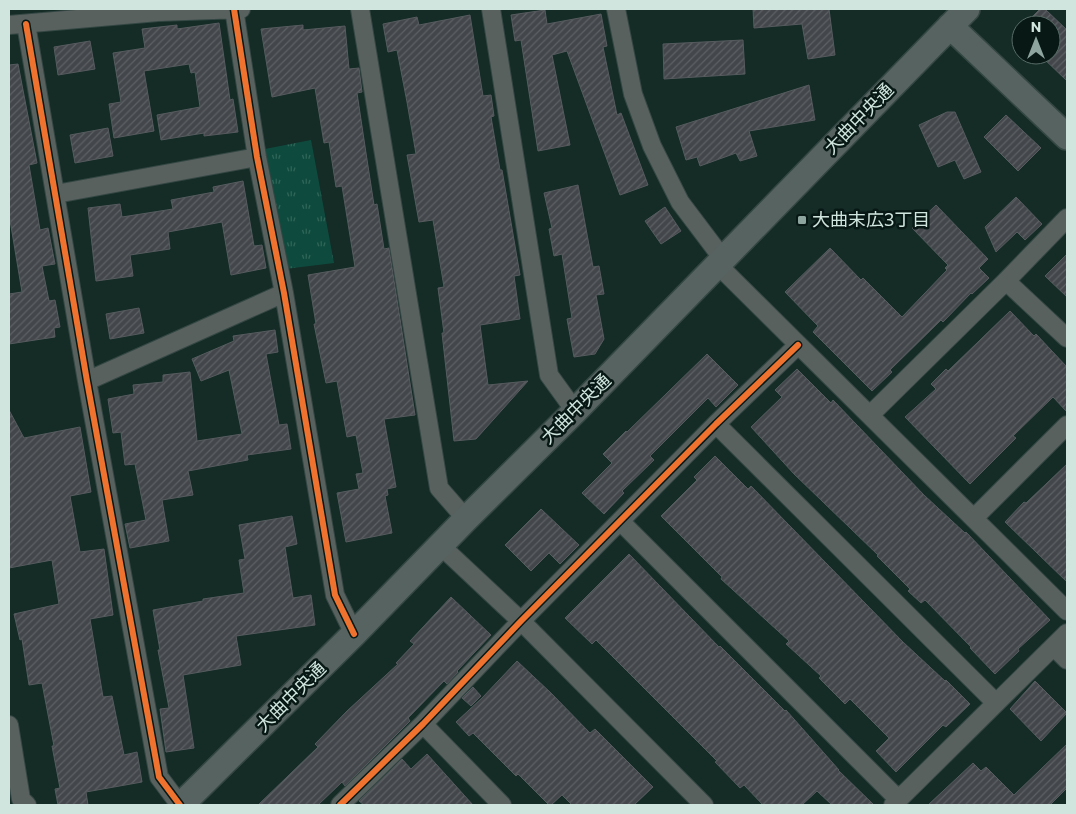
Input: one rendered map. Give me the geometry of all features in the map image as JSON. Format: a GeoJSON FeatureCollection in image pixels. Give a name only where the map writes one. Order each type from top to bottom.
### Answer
{"type":"FeatureCollection","features":[{"type":"Feature","properties":{"kind":"main road","name":"大曲中央通"},"geometry":{"type":"LineString","coordinates":[[181,805],[576,411],[967,9]]}},
{"type":"Feature","properties":{"kind":"main road"},"geometry":{"type":"LineString","coordinates":[[950,26],[1067,137]]}},
{"type":"Feature","properties":{"kind":"street"},"geometry":{"type":"LineString","coordinates":[[234,9],[257,157],[284,293],[335,595],[354,634]]}},
{"type":"Feature","properties":{"kind":"street"},"geometry":{"type":"LineString","coordinates":[[181,805],[159,777],[87,381],[56,194],[17,24],[158,10],[241,9]]}},
{"type":"Feature","properties":{"kind":"street"},"geometry":{"type":"LineString","coordinates":[[360,9],[439,488],[466,519]]}},
{"type":"Feature","properties":{"kind":"street"},"geometry":{"type":"LineString","coordinates":[[491,9],[549,375],[576,411]]}},
{"type":"Feature","properties":{"kind":"street"},"geometry":{"type":"LineString","coordinates":[[616,9],[633,94],[652,146],[680,202],[720,261],[798,345],[1067,610]]}},
{"type":"Feature","properties":{"kind":"street"},"geometry":{"type":"LineString","coordinates":[[56,194],[257,157]]}},
{"type":"Feature","properties":{"kind":"street"},"geometry":{"type":"LineString","coordinates":[[870,415],[1067,218]]}},
{"type":"Feature","properties":{"kind":"street"},"geometry":{"type":"LineString","coordinates":[[1006,281],[1067,338]]}},
{"type":"Feature","properties":{"kind":"street"},"geometry":{"type":"LineString","coordinates":[[87,381],[284,293]]}},
{"type":"Feature","properties":{"kind":"street"},"geometry":{"type":"LineString","coordinates":[[340,805],[423,724],[716,424],[798,345]]}},
{"type":"Feature","properties":{"kind":"street"},"geometry":{"type":"LineString","coordinates":[[716,424],[996,703]]}},
{"type":"Feature","properties":{"kind":"street"},"geometry":{"type":"LineString","coordinates":[[974,518],[1067,425]]}},
{"type":"Feature","properties":{"kind":"street"},"geometry":{"type":"LineString","coordinates":[[620,521],[896,803],[1067,633]]}},
{"type":"Feature","properties":{"kind":"street"},"geometry":{"type":"LineString","coordinates":[[440,546],[522,621],[704,805]]}},
{"type":"Feature","properties":{"kind":"street"},"geometry":{"type":"LineString","coordinates":[[1054,646],[1067,660]]}},
{"type":"Feature","properties":{"kind":"street"},"geometry":{"type":"LineString","coordinates":[[423,724],[502,805]]}},
{"type":"Feature","properties":{"kind":"street"},"geometry":{"type":"LineString","coordinates":[[9,725],[21,799],[27,805]]}},
{"type":"Feature","properties":{"kind":"green space"},"geometry":{"type":"Polygon","coordinates":[[[311,140],[334,263],[285,269],[265,149],[311,140]]]}},
{"type":"Feature","properties":{"kind":"building"},"geometry":{"type":"Polygon","coordinates":[[[753,9],[829,9],[835,55],[808,59],[802,24],[754,28],[753,9]]]}},
{"type":"Feature","properties":{"kind":"building"},"geometry":{"type":"Polygon","coordinates":[[[1040,9],[1045,9],[1051,15],[1034,15],[1040,9]]]}},
{"type":"Feature","properties":{"kind":"building"},"geometry":{"type":"Polygon","coordinates":[[[545,10],[547,24],[601,14],[607,46],[603,47],[617,115],[621,113],[648,185],[620,195],[567,51],[552,55],[570,145],[538,151],[521,40],[515,41],[511,15],[545,10]]]}},
{"type":"Feature","properties":{"kind":"building"},"geometry":{"type":"Polygon","coordinates":[[[470,15],[483,96],[491,95],[494,116],[491,117],[520,275],[514,276],[520,319],[480,325],[488,385],[528,381],[476,439],[454,441],[438,288],[444,287],[433,220],[419,222],[407,155],[416,154],[407,102],[397,50],[388,52],[383,24],[417,17],[419,25],[470,15]]]}},
{"type":"Feature","properties":{"kind":"building"},"geometry":{"type":"Polygon","coordinates":[[[219,23],[230,100],[233,99],[238,132],[204,136],[204,133],[161,140],[157,115],[200,107],[195,72],[191,73],[189,64],[144,71],[154,131],[114,138],[109,104],[121,102],[113,53],[145,48],[142,29],[177,25],[177,29],[219,23]]]}},
{"type":"Feature","properties":{"kind":"building"},"geometry":{"type":"Polygon","coordinates":[[[1061,24],[1067,30],[1067,81],[1050,65],[1061,65],[1061,24]]]}},
{"type":"Feature","properties":{"kind":"building"},"geometry":{"type":"Polygon","coordinates":[[[303,25],[303,30],[345,26],[349,69],[359,68],[362,92],[357,93],[374,205],[377,204],[384,249],[389,248],[415,415],[384,419],[396,487],[387,489],[388,495],[385,496],[392,533],[346,542],[337,493],[359,489],[356,474],[363,473],[356,435],[347,437],[337,381],[326,383],[314,324],[316,324],[308,275],[355,267],[342,186],[336,187],[329,142],[324,143],[315,88],[272,97],[261,29],[303,25]]]}},
{"type":"Feature","properties":{"kind":"building"},"geometry":{"type":"Polygon","coordinates":[[[743,40],[745,74],[664,79],[663,44],[743,40]]]}},
{"type":"Feature","properties":{"kind":"building"},"geometry":{"type":"Polygon","coordinates":[[[90,41],[95,69],[58,75],[54,47],[90,41]]]}},
{"type":"Feature","properties":{"kind":"building"},"geometry":{"type":"Polygon","coordinates":[[[18,64],[37,163],[29,165],[40,230],[48,228],[55,264],[42,266],[49,301],[55,300],[60,327],[54,328],[55,337],[9,344],[9,294],[22,292],[9,214],[9,65],[18,64]]]}},
{"type":"Feature","properties":{"kind":"building"},"geometry":{"type":"Polygon","coordinates":[[[809,85],[815,120],[749,131],[757,156],[740,161],[736,153],[700,166],[697,157],[686,160],[676,127],[809,85]]]}},
{"type":"Feature","properties":{"kind":"building"},"geometry":{"type":"Polygon","coordinates":[[[947,112],[955,112],[981,172],[964,179],[955,160],[938,167],[919,125],[947,112]]]}},
{"type":"Feature","properties":{"kind":"building"},"geometry":{"type":"Polygon","coordinates":[[[1006,115],[1041,148],[1018,171],[984,137],[1006,115]]]}},
{"type":"Feature","properties":{"kind":"building"},"geometry":{"type":"Polygon","coordinates":[[[108,128],[113,156],[75,163],[70,135],[108,128]]]}},
{"type":"Feature","properties":{"kind":"building"},"geometry":{"type":"Polygon","coordinates":[[[243,181],[254,246],[262,245],[266,268],[231,275],[222,222],[168,232],[170,249],[130,255],[133,276],[96,281],[88,208],[120,204],[122,217],[173,209],[171,200],[214,192],[213,187],[243,181]]]}},
{"type":"Feature","properties":{"kind":"building"},"geometry":{"type":"Polygon","coordinates":[[[578,185],[593,267],[599,266],[604,294],[596,295],[604,339],[595,354],[574,357],[567,319],[572,318],[562,254],[554,256],[549,229],[552,228],[544,193],[578,185]]]}},
{"type":"Feature","properties":{"kind":"building"},"geometry":{"type":"Polygon","coordinates":[[[1016,197],[1042,224],[1025,240],[1017,232],[996,252],[985,227],[1016,197]]]}},
{"type":"Feature","properties":{"kind":"building"},"geometry":{"type":"Polygon","coordinates":[[[936,205],[988,259],[979,268],[989,278],[971,293],[943,322],[941,320],[890,370],[892,372],[872,391],[813,332],[818,326],[785,292],[830,248],[861,280],[863,278],[902,317],[947,270],[945,268],[948,265],[912,228],[936,205]]]}},
{"type":"Feature","properties":{"kind":"building"},"geometry":{"type":"Polygon","coordinates":[[[665,207],[681,231],[661,244],[645,221],[665,207]]]}},
{"type":"Feature","properties":{"kind":"building"},"geometry":{"type":"Polygon","coordinates":[[[1067,254],[1067,297],[1045,276],[1067,254]]]}},
{"type":"Feature","properties":{"kind":"building"},"geometry":{"type":"Polygon","coordinates":[[[139,308],[144,333],[110,339],[106,314],[139,308]]]}},
{"type":"Feature","properties":{"kind":"building"},"geometry":{"type":"Polygon","coordinates":[[[1010,311],[1034,336],[1036,334],[1067,367],[1067,412],[1053,397],[1013,436],[1016,438],[970,484],[905,417],[936,389],[931,384],[946,369],[948,371],[1010,311]]]}},
{"type":"Feature","properties":{"kind":"building"},"geometry":{"type":"Polygon","coordinates":[[[275,330],[278,352],[266,354],[279,425],[287,424],[291,449],[247,455],[248,460],[188,471],[193,495],[162,500],[169,541],[130,548],[125,524],[146,520],[135,464],[125,465],[121,432],[113,433],[108,399],[134,394],[133,385],[163,382],[163,375],[190,372],[197,441],[242,434],[229,370],[201,381],[192,359],[234,341],[233,336],[275,330]]]}},
{"type":"Feature","properties":{"kind":"building"},"geometry":{"type":"Polygon","coordinates":[[[707,354],[738,385],[716,407],[708,398],[650,456],[654,460],[622,491],[624,493],[604,514],[582,493],[612,463],[603,454],[707,354]]]}},
{"type":"Feature","properties":{"kind":"building"},"geometry":{"type":"Polygon","coordinates":[[[797,369],[831,403],[833,400],[924,495],[966,532],[1050,620],[1018,649],[1019,651],[995,674],[925,600],[921,603],[908,591],[910,589],[878,555],[794,474],[751,427],[782,397],[775,390],[797,369]]]}},
{"type":"Feature","properties":{"kind":"building"},"geometry":{"type":"Polygon","coordinates":[[[9,410],[24,438],[80,427],[91,492],[70,496],[80,552],[104,549],[113,615],[90,619],[103,697],[112,696],[124,755],[137,752],[142,782],[86,792],[88,805],[58,805],[55,789],[60,788],[42,683],[29,685],[22,639],[20,640],[14,614],[59,604],[52,560],[9,568],[9,410]]]}},
{"type":"Feature","properties":{"kind":"building"},"geometry":{"type":"Polygon","coordinates":[[[715,456],[748,489],[751,486],[903,642],[970,704],[946,727],[943,725],[896,772],[876,751],[889,738],[850,699],[845,704],[819,678],[821,676],[786,644],[789,641],[721,579],[722,577],[661,516],[697,480],[694,477],[715,456]]]}},
{"type":"Feature","properties":{"kind":"building"},"geometry":{"type":"Polygon","coordinates":[[[1067,464],[1067,582],[1005,522],[1024,502],[1026,503],[1067,464]]]}},
{"type":"Feature","properties":{"kind":"building"},"geometry":{"type":"Polygon","coordinates":[[[541,509],[579,545],[560,564],[549,553],[531,571],[505,545],[541,509]]]}},
{"type":"Feature","properties":{"kind":"building"},"geometry":{"type":"Polygon","coordinates":[[[292,516],[297,544],[285,547],[293,598],[311,595],[315,625],[236,636],[241,665],[183,675],[194,748],[166,752],[160,709],[169,708],[158,650],[160,650],[153,610],[203,601],[203,599],[244,593],[239,560],[245,559],[239,525],[292,516]]]}},
{"type":"Feature","properties":{"kind":"building"},"geometry":{"type":"Polygon","coordinates":[[[629,554],[719,647],[786,710],[838,770],[874,805],[832,805],[817,791],[802,805],[763,805],[744,785],[740,788],[715,762],[717,761],[596,640],[592,644],[565,618],[629,554]]]}},
{"type":"Feature","properties":{"kind":"building"},"geometry":{"type":"Polygon","coordinates":[[[451,597],[491,635],[447,684],[444,681],[408,718],[410,721],[345,786],[342,782],[318,805],[258,805],[318,747],[315,744],[347,711],[398,664],[396,663],[414,644],[410,641],[451,597]]]}},
{"type":"Feature","properties":{"kind":"building"},"geometry":{"type":"Polygon","coordinates":[[[517,661],[590,733],[595,729],[653,787],[634,805],[572,805],[562,795],[549,805],[518,774],[516,776],[473,733],[469,736],[456,722],[517,661]]]}},
{"type":"Feature","properties":{"kind":"building"},"geometry":{"type":"Polygon","coordinates":[[[1035,681],[1067,713],[1041,741],[1010,709],[1035,681]]]}},
{"type":"Feature","properties":{"kind":"building"},"geometry":{"type":"Polygon","coordinates":[[[473,687],[481,696],[471,706],[462,698],[473,687]]]}},
{"type":"Feature","properties":{"kind":"building"},"geometry":{"type":"Polygon","coordinates":[[[1067,744],[1067,788],[1050,805],[928,805],[973,763],[981,771],[986,767],[1014,795],[1067,744]]]}},
{"type":"Feature","properties":{"kind":"building"},"geometry":{"type":"Polygon","coordinates":[[[427,754],[473,805],[364,805],[359,801],[402,759],[411,769],[427,754]]]}},
{"type":"Feature","properties":{"kind":"cycle path"},"geometry":{"type":"LineString","coordinates":[[234,9],[257,157],[284,293],[335,595],[354,634]]}},
{"type":"Feature","properties":{"kind":"cycle path"},"geometry":{"type":"LineString","coordinates":[[26,24],[87,381],[159,777],[180,805]]}},
{"type":"Feature","properties":{"kind":"cycle path"},"geometry":{"type":"LineString","coordinates":[[340,805],[423,724],[521,621],[716,424],[798,345]]}},
{"type":"Feature","properties":{"kind":"place","name":"大曲末広3丁目"},"geometry":{"type":"Point","coordinates":[802,220]}}]}
